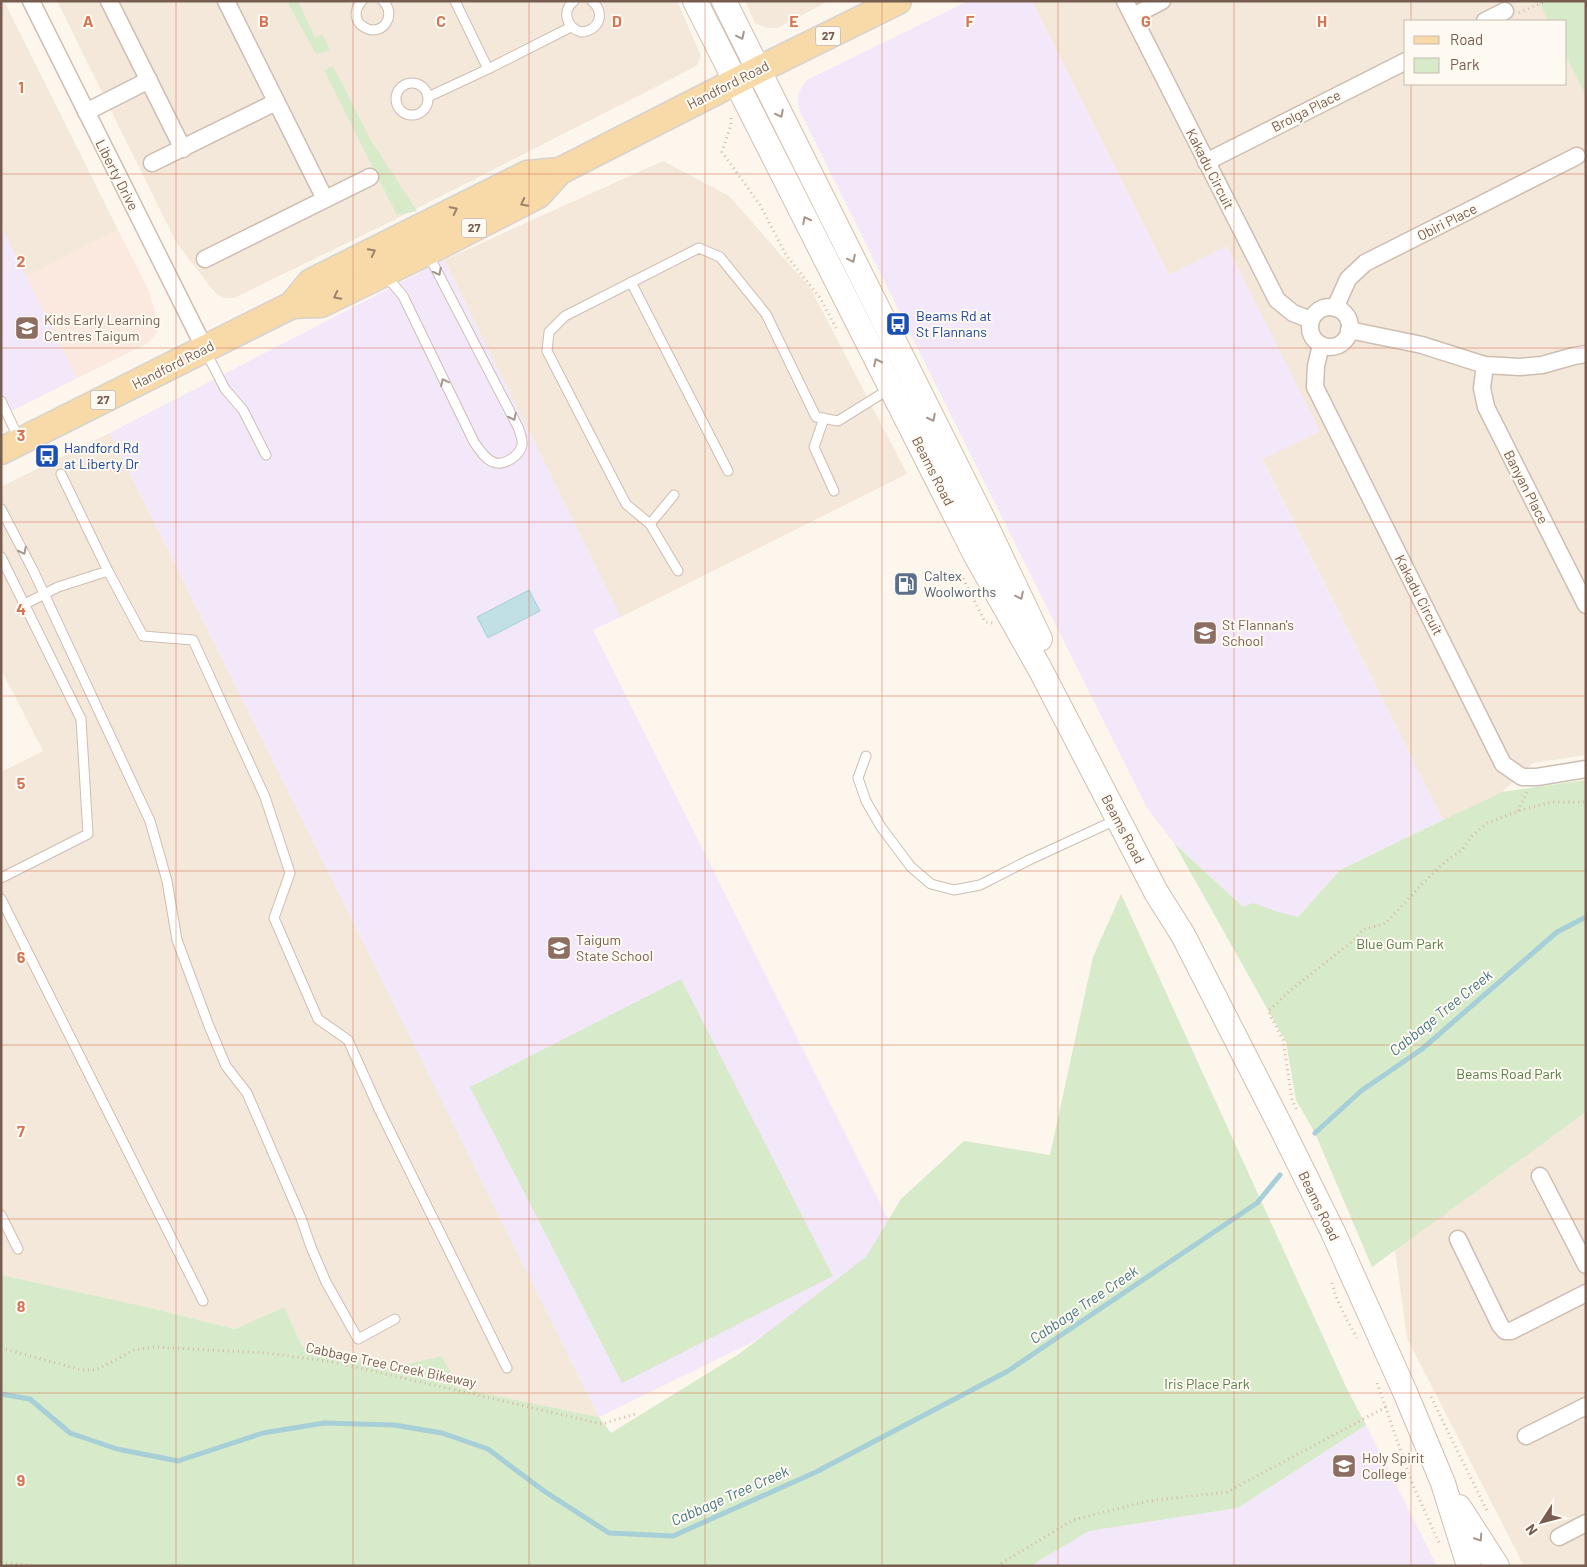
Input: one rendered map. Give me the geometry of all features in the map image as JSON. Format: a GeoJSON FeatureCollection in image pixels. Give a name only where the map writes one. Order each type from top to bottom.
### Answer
{"type":"FeatureCollection","features":[{"type":"Feature","properties":{"kind":"main road","name":"Beams Road"},"geometry":{"type":"LineString","coordinates":[[695,1],[735,82],[900,381],[982,517],[1065,690],[1166,888],[1183,935]]}},
{"type":"Feature","properties":{"kind":"main road","name":"Beams Road"},"geometry":{"type":"LineString","coordinates":[[724,1],[758,70],[900,381],[975,554],[1044,676],[1156,892],[1183,935],[1333,1232],[1444,1482],[1469,1566]]}},
{"type":"Feature","properties":{"kind":"main road","name":"Handford Road"},"geometry":{"type":"LineString","coordinates":[[11,446],[292,305],[311,282],[538,195],[560,171],[898,1]]}},
{"type":"Feature","properties":{"kind":"main road","name":"Handford Road"},"geometry":{"type":"LineString","coordinates":[[292,305],[321,304],[380,275],[418,242]]}},
{"type":"Feature","properties":{"kind":"main road","name":"Beams Road"},"geometry":{"type":"LineString","coordinates":[[1444,1482],[1497,1566]]}},
{"type":"Feature","properties":{"kind":"street","name":"Liberty Drive"},"geometry":{"type":"LineString","coordinates":[[30,1],[205,349]]}},
{"type":"Feature","properties":{"kind":"street"},"geometry":{"type":"LineString","coordinates":[[109,1],[183,148]]}},
{"type":"Feature","properties":{"kind":"street"},"geometry":{"type":"LineString","coordinates":[[226,1],[326,199]]}},
{"type":"Feature","properties":{"kind":"street","name":"Kakadu Circuit"},"geometry":{"type":"LineString","coordinates":[[1125,1],[1277,300],[1293,313],[1311,320]]}},
{"type":"Feature","properties":{"kind":"street"},"geometry":{"type":"LineString","coordinates":[[1133,16],[1162,1]]}},
{"type":"Feature","properties":{"kind":"street"},"geometry":{"type":"LineString","coordinates":[[1487,20],[1505,11]]}},
{"type":"Feature","properties":{"kind":"street","name":"Brolga Place"},"geometry":{"type":"LineString","coordinates":[[1206,162],[1404,62]]}},
{"type":"Feature","properties":{"kind":"street"},"geometry":{"type":"LineString","coordinates":[[86,112],[149,80]]}},
{"type":"Feature","properties":{"kind":"street"},"geometry":{"type":"LineString","coordinates":[[152,163],[276,102]]}},
{"type":"Feature","properties":{"kind":"street","name":"Obiri Place"},"geometry":{"type":"LineString","coordinates":[[1335,308],[1348,279],[1366,263],[1577,156]]}},
{"type":"Feature","properties":{"kind":"street"},"geometry":{"type":"LineString","coordinates":[[204,260],[370,177]]}},
{"type":"Feature","properties":{"kind":"street"},"geometry":{"type":"LineString","coordinates":[[1323,308],[1335,308],[1348,319],[1349,330],[1344,341],[1339,345],[1327,347],[1321,345],[1312,337],[1311,320],[1323,308]]}},
{"type":"Feature","properties":{"kind":"street"},"geometry":{"type":"LineString","coordinates":[[1349,330],[1422,345],[1485,365],[1520,367],[1542,365],[1586,354]]}},
{"type":"Feature","properties":{"kind":"street","name":"Kakadu Circuit"},"geometry":{"type":"LineString","coordinates":[[1321,345],[1316,366],[1315,388],[1503,764],[1522,777],[1537,777],[1586,769]]}},
{"type":"Feature","properties":{"kind":"street","name":"Banyan Place"},"geometry":{"type":"LineString","coordinates":[[1485,365],[1482,388],[1486,407],[1586,605]]}},
{"type":"Feature","properties":{"kind":"street"},"geometry":{"type":"LineString","coordinates":[[1540,1176],[1586,1265]]}},
{"type":"Feature","properties":{"kind":"street"},"geometry":{"type":"LineString","coordinates":[[1458,1239],[1500,1325],[1505,1330],[1511,1331],[1586,1293]]}},
{"type":"Feature","properties":{"kind":"street"},"geometry":{"type":"LineString","coordinates":[[1526,1436],[1586,1406]]}},
{"type":"Feature","properties":{"kind":"street"},"geometry":{"type":"LineString","coordinates":[[1559,1537],[1586,1523]]}},
{"type":"Feature","properties":{"kind":"lane"},"geometry":{"type":"LineString","coordinates":[[362,1],[357,9],[357,19],[363,27],[374,30],[383,26],[388,17],[387,6],[383,1]]}},
{"type":"Feature","properties":{"kind":"lane"},"geometry":{"type":"LineString","coordinates":[[455,1],[488,69]]}},
{"type":"Feature","properties":{"kind":"lane"},"geometry":{"type":"LineString","coordinates":[[574,1],[569,7],[567,18],[572,27],[581,32],[587,32],[596,26],[599,21],[599,10],[592,1]]}},
{"type":"Feature","properties":{"kind":"lane"},"geometry":{"type":"LineString","coordinates":[[428,97],[572,27]]}},
{"type":"Feature","properties":{"kind":"lane"},"geometry":{"type":"LineString","coordinates":[[380,275],[393,284],[403,296],[480,452],[494,463],[507,461],[519,450],[522,444],[519,429],[418,242]]}},
{"type":"Feature","properties":{"kind":"lane"},"geometry":{"type":"LineString","coordinates":[[678,570],[650,524],[626,504],[547,350],[549,332],[565,316],[699,248],[720,257],[766,314],[816,417],[838,421],[900,381]]}},
{"type":"Feature","properties":{"kind":"lane"},"geometry":{"type":"LineString","coordinates":[[631,282],[728,472]]}},
{"type":"Feature","properties":{"kind":"lane"},"geometry":{"type":"LineString","coordinates":[[205,349],[225,389],[243,410],[266,455]]}},
{"type":"Feature","properties":{"kind":"lane"},"geometry":{"type":"LineString","coordinates":[[1,401],[11,446]]}},
{"type":"Feature","properties":{"kind":"lane"},"geometry":{"type":"LineString","coordinates":[[824,418],[814,447],[834,491]]}},
{"type":"Feature","properties":{"kind":"lane"},"geometry":{"type":"LineString","coordinates":[[61,474],[142,636],[193,640],[265,798],[290,873],[274,918],[318,1020],[348,1040],[507,1368]]}},
{"type":"Feature","properties":{"kind":"lane"},"geometry":{"type":"LineString","coordinates":[[650,524],[674,495]]}},
{"type":"Feature","properties":{"kind":"lane"},"geometry":{"type":"LineString","coordinates":[[1,509],[150,821],[168,881],[176,940],[226,1066],[247,1093],[302,1218],[311,1247],[326,1282],[358,1339],[395,1319]]}},
{"type":"Feature","properties":{"kind":"lane"},"geometry":{"type":"LineString","coordinates":[[1,557],[81,718],[88,834],[1,878]]}},
{"type":"Feature","properties":{"kind":"lane"},"geometry":{"type":"LineString","coordinates":[[25,604],[58,587],[108,571]]}},
{"type":"Feature","properties":{"kind":"lane"},"geometry":{"type":"LineString","coordinates":[[866,756],[858,778],[866,801],[881,827],[911,867],[931,884],[954,890],[980,885],[1118,819]]}},
{"type":"Feature","properties":{"kind":"lane"},"geometry":{"type":"LineString","coordinates":[[1,899],[203,1301]]}},
{"type":"Feature","properties":{"kind":"lane"},"geometry":{"type":"LineString","coordinates":[[1,1216],[18,1249]]}},
{"type":"Feature","properties":{"kind":"path"},"geometry":{"type":"LineString","coordinates":[[1505,11],[1519,13],[1546,1]]}},
{"type":"Feature","properties":{"kind":"path"},"geometry":{"type":"LineString","coordinates":[[1296,1109],[1292,1099],[1283,1040],[1268,1011],[1292,989],[1354,940],[1362,930],[1386,923],[1422,884],[1446,861],[1462,850],[1472,836],[1487,823],[1518,811],[1552,802],[1586,802]]}},
{"type":"Feature","properties":{"kind":"path","name":"Cabbage Tree Creek Bikeway"},"geometry":{"type":"LineString","coordinates":[[1,1348],[82,1370],[96,1370],[134,1350],[154,1347],[266,1353],[334,1362],[602,1424],[638,1413]]}},
{"type":"Feature","properties":{"kind":"path"},"geometry":{"type":"LineString","coordinates":[[1430,1396],[1490,1517]]}},
{"type":"Feature","properties":{"kind":"path"},"geometry":{"type":"LineString","coordinates":[[997,1566],[1073,1520],[1148,1501],[1227,1492],[1386,1407],[1412,1483],[1442,1549]]}},
{"type":"Feature","properties":{"kind":"path"},"geometry":{"type":"LineString","coordinates":[[1,1563],[38,1566]]}},
{"type":"Feature","properties":{"kind":"shaded area"},"geometry":{"type":"Polygon","coordinates":[[[1,1],[4,1],[118,230],[26,277],[1,226],[1,1]]]}},
{"type":"Feature","properties":{"kind":"shaded area"},"geometry":{"type":"Polygon","coordinates":[[[57,1],[677,1],[701,56],[697,65],[689,70],[396,219],[234,298],[226,298],[218,295],[212,289],[176,242],[57,1]]]}},
{"type":"Feature","properties":{"kind":"shaded area"},"geometry":{"type":"Polygon","coordinates":[[[745,1],[829,1],[777,28],[767,28],[755,23],[745,1]]]}},
{"type":"Feature","properties":{"kind":"shaded area","name":"St Flannan's School"},"geometry":{"type":"Polygon","coordinates":[[[968,1],[1032,1],[1169,275],[1227,246],[1320,431],[1262,459],[1443,820],[1340,870],[1278,939],[1174,843],[1147,808],[800,112],[799,92],[807,80],[968,1]]]}},
{"type":"Feature","properties":{"kind":"shaded area"},"geometry":{"type":"Polygon","coordinates":[[[1032,1],[1538,1],[1548,20],[1404,20],[1404,85],[1567,85],[1567,58],[1586,96],[1586,755],[1533,763],[1502,792],[1443,820],[1262,458],[1320,431],[1227,246],[1169,275],[1032,1]]]}},
{"type":"Feature","properties":{"kind":"shaded area"},"geometry":{"type":"Polygon","coordinates":[[[663,161],[729,196],[811,289],[907,474],[621,617],[444,260],[663,161]]]}},
{"type":"Feature","properties":{"kind":"shaded area","name":"Kids Early Learning Centres Taigum"},"geometry":{"type":"Polygon","coordinates":[[[1,226],[77,378],[1,416],[1,226]]]}},
{"type":"Feature","properties":{"kind":"shaded area"},"geometry":{"type":"Polygon","coordinates":[[[118,230],[149,291],[158,322],[157,332],[148,343],[77,378],[26,277],[118,230]]]}},
{"type":"Feature","properties":{"kind":"shaded area","name":"Taigum State School"},"geometry":{"type":"Polygon","coordinates":[[[444,260],[621,617],[593,630],[911,1265],[599,1417],[110,433],[444,260]]]}},
{"type":"Feature","properties":{"kind":"shaded area"},"geometry":{"type":"Polygon","coordinates":[[[110,433],[599,1417],[459,1388],[442,1356],[389,1368],[302,1346],[284,1307],[235,1329],[151,1308],[1,1275],[1,772],[43,751],[1,669],[1,487],[110,433]]]}},
{"type":"Feature","properties":{"kind":"shaded area"},"geometry":{"type":"Polygon","coordinates":[[[1586,1112],[1586,1566],[1525,1566],[1407,1338],[1395,1250],[1586,1112]]]}},
{"type":"Feature","properties":{"kind":"shaded area","name":"Holy Spirit College"},"geometry":{"type":"Polygon","coordinates":[[[1366,1425],[1437,1566],[1030,1566],[1089,1531],[1238,1508],[1366,1425]]]}},
{"type":"Feature","properties":{"kind":"green space"},"geometry":{"type":"Polygon","coordinates":[[[287,1],[298,1],[315,38],[322,34],[330,50],[316,54],[287,1]]]}},
{"type":"Feature","properties":{"kind":"green space"},"geometry":{"type":"Polygon","coordinates":[[[1538,1],[1586,1],[1586,96],[1567,58],[1567,20],[1548,20],[1538,1]]]}},
{"type":"Feature","properties":{"kind":"green space"},"geometry":{"type":"Polygon","coordinates":[[[333,66],[371,141],[417,211],[397,215],[324,70],[333,66]]]}},
{"type":"Feature","properties":{"kind":"green space"},"geometry":{"type":"Polygon","coordinates":[[[1586,780],[1586,1112],[1372,1267],[1315,1133],[1296,1100],[1286,1042],[1174,843],[1243,907],[1253,903],[1298,917],[1340,870],[1443,820],[1502,792],[1586,780]]]}},
{"type":"Feature","properties":{"kind":"green space","name":"Iris Place Park"},"geometry":{"type":"Polygon","coordinates":[[[1121,894],[1347,1389],[1366,1425],[1238,1508],[1089,1531],[1030,1566],[1,1566],[1,1275],[151,1308],[235,1329],[284,1307],[302,1346],[389,1368],[442,1356],[459,1388],[599,1417],[611,1433],[739,1354],[866,1257],[901,1199],[964,1141],[1050,1155],[1093,957],[1121,894]]]}},
{"type":"Feature","properties":{"kind":"green space"},"geometry":{"type":"Polygon","coordinates":[[[681,979],[833,1276],[622,1383],[470,1087],[681,979]]]}},
{"type":"Feature","properties":{"kind":"water"},"geometry":{"type":"Polygon","coordinates":[[[529,590],[540,611],[488,638],[477,617],[529,590]]]}},
{"type":"Feature","properties":{"kind":"waterway","name":"Cabbage Tree Creek"},"geometry":{"type":"LineString","coordinates":[[1315,1133],[1361,1091],[1422,1049],[1557,932],[1586,917]]}},
{"type":"Feature","properties":{"kind":"waterway","name":"Cabbage Tree Creek"},"geometry":{"type":"LineString","coordinates":[[1,1394],[30,1399],[70,1433],[117,1449],[178,1461],[263,1433],[324,1423],[394,1425],[442,1433],[488,1449],[544,1491],[609,1533],[673,1536],[816,1472],[1008,1371],[1257,1203],[1280,1175]]}},
{"type":"Feature","properties":{"kind":"place","name":"Beams Rd at St Flannans"},"geometry":{"type":"Point","coordinates":[898,324]}},
{"type":"Feature","properties":{"kind":"place","name":"Kids Early Learning Centres Taigum"},"geometry":{"type":"Point","coordinates":[27,328]}},
{"type":"Feature","properties":{"kind":"place","name":"Handford Rd at Liberty Dr"},"geometry":{"type":"Point","coordinates":[47,456]}},
{"type":"Feature","properties":{"kind":"place","name":"Caltex Woolworths"},"geometry":{"type":"Point","coordinates":[906,584]}},
{"type":"Feature","properties":{"kind":"place","name":"St Flannan's School"},"geometry":{"type":"Point","coordinates":[1205,633]}},
{"type":"Feature","properties":{"kind":"place","name":"Taigum State School"},"geometry":{"type":"Point","coordinates":[559,948]}},
{"type":"Feature","properties":{"kind":"place","name":"Holy Spirit College"},"geometry":{"type":"Point","coordinates":[1344,1466]}},
{"type":"Feature","properties":{"kind":"park label","name":"Blue Gum Park"},"geometry":{"type":"Point","coordinates":[1400,944]}},
{"type":"Feature","properties":{"kind":"park label","name":"Beams Road Park"},"geometry":{"type":"Point","coordinates":[1509,1074]}}]}
